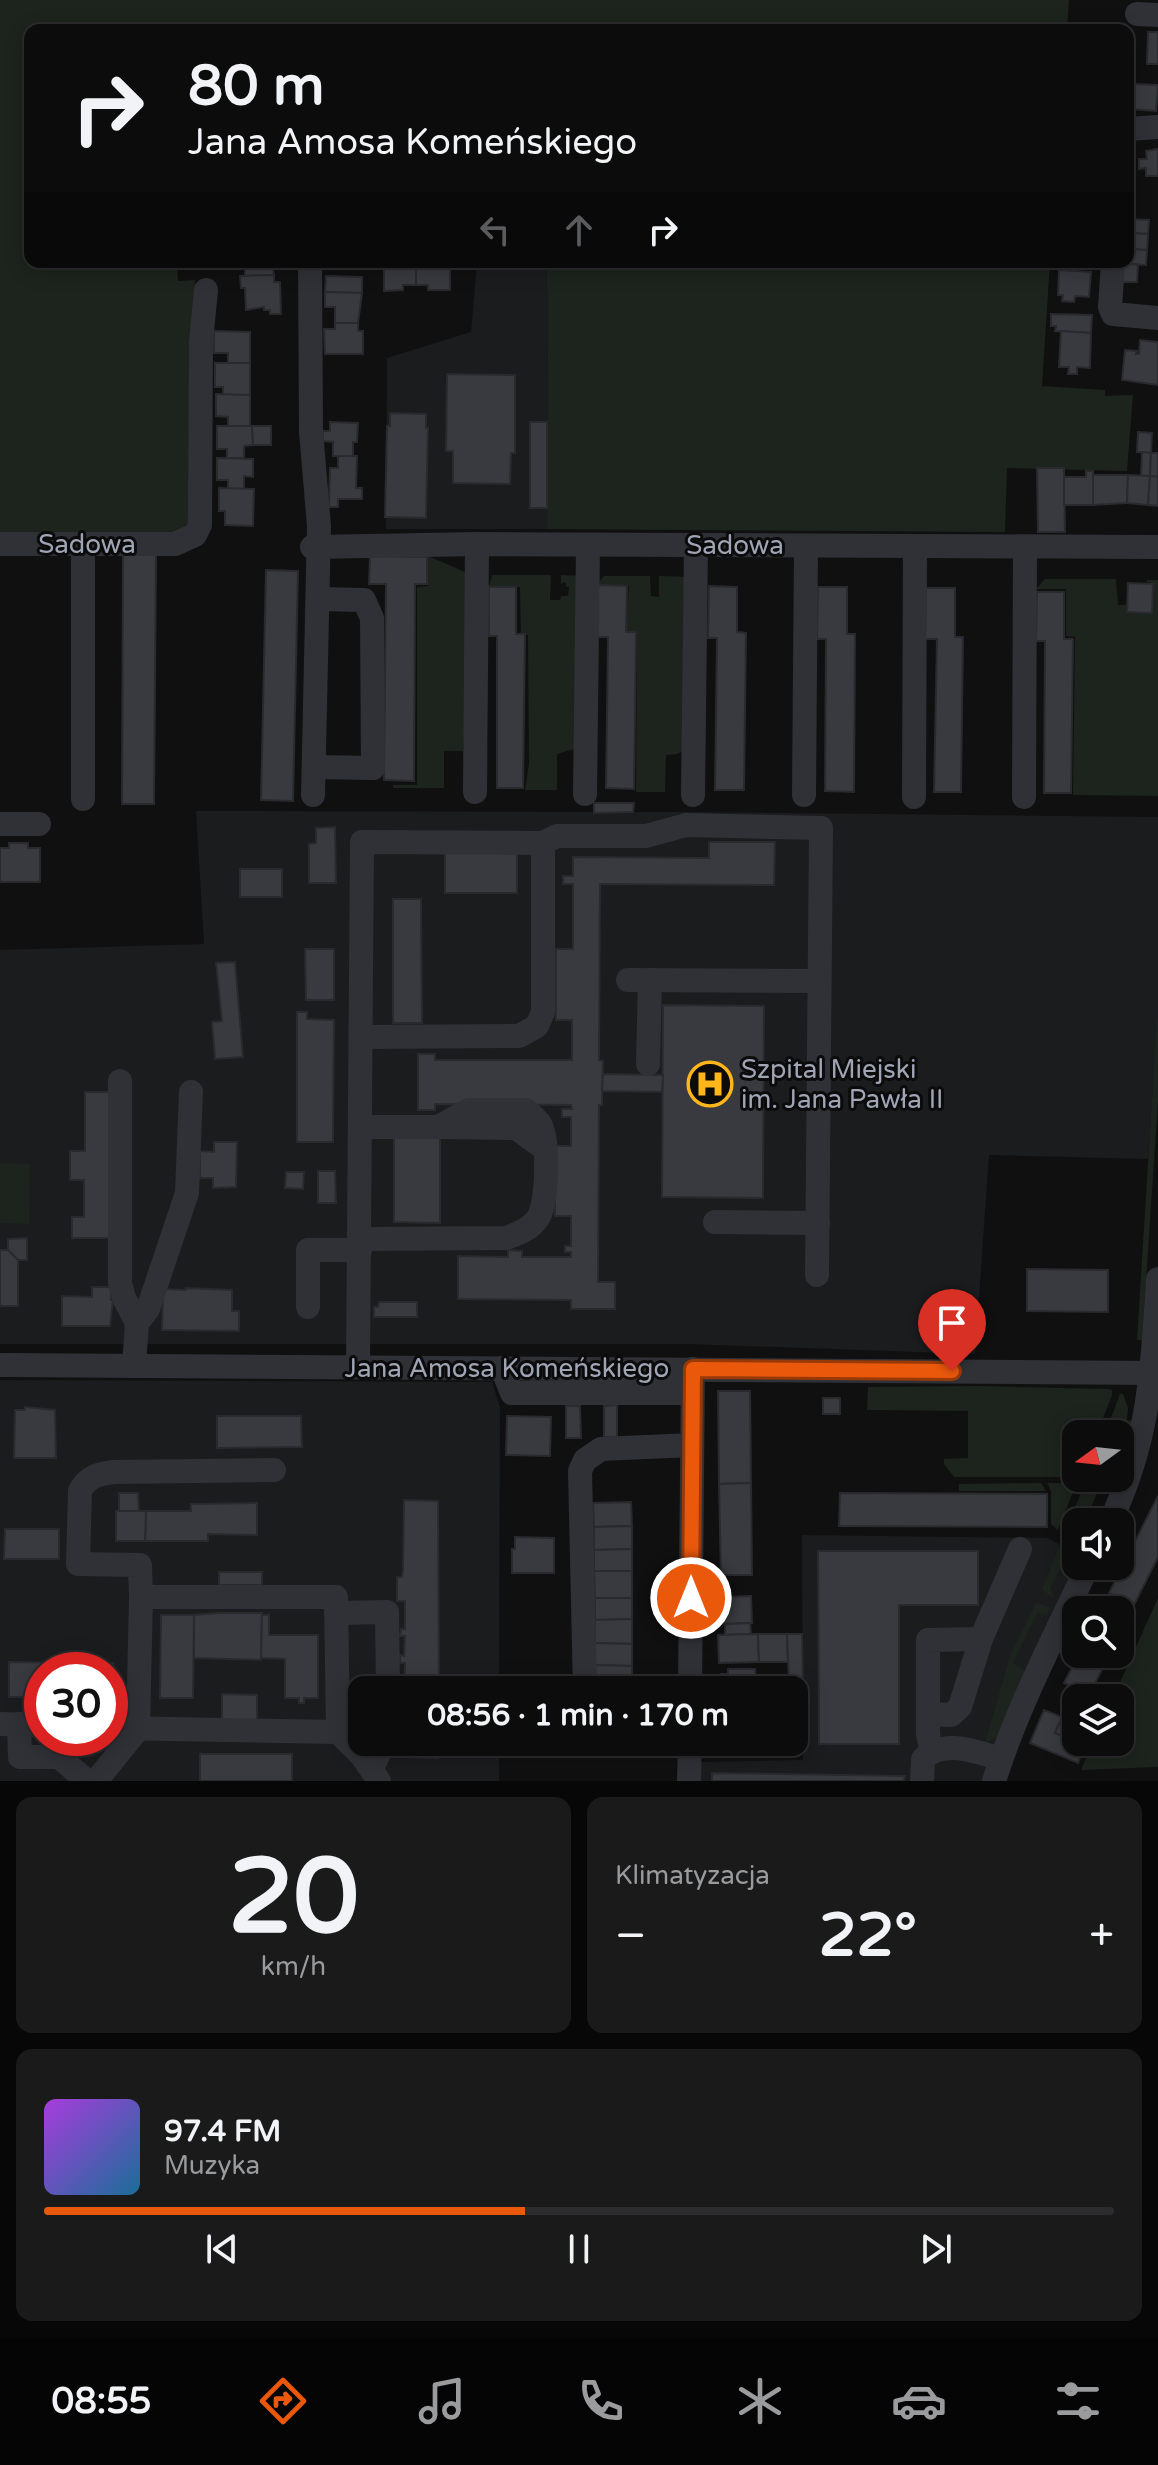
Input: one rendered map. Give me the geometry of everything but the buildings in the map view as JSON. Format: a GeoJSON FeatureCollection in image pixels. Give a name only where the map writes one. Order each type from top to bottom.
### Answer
{"type":"FeatureCollection","features":[{"type":"Feature","properties":{"kind":"street"},"geometry":{"type":"LineString","coordinates":[[1134,129],[1158,127]]}},
{"type":"Feature","properties":{"kind":"street"},"geometry":{"type":"LineString","coordinates":[[310,268],[311,431],[319,526],[315,546],[319,599],[313,795]]}},
{"type":"Feature","properties":{"kind":"street"},"geometry":{"type":"LineString","coordinates":[[1113,268],[1110,307],[1113,314],[1158,318]]}},
{"type":"Feature","properties":{"kind":"street","name":"Sadowa"},"geometry":{"type":"LineString","coordinates":[[0,544],[175,544],[195,535],[200,525],[201,342],[206,290]]}},
{"type":"Feature","properties":{"kind":"street"},"geometry":{"type":"LineString","coordinates":[[475,792],[477,544]]}},
{"type":"Feature","properties":{"kind":"street"},"geometry":{"type":"LineString","coordinates":[[585,794],[588,545]]}},
{"type":"Feature","properties":{"kind":"street"},"geometry":{"type":"LineString","coordinates":[[693,795],[696,545]]}},
{"type":"Feature","properties":{"kind":"street"},"geometry":{"type":"LineString","coordinates":[[83,546],[83,799]]}},
{"type":"Feature","properties":{"kind":"street","name":"Sadowa"},"geometry":{"type":"LineString","coordinates":[[315,546],[1158,547]]}},
{"type":"Feature","properties":{"kind":"street"},"geometry":{"type":"LineString","coordinates":[[804,795],[806,546]]}},
{"type":"Feature","properties":{"kind":"street"},"geometry":{"type":"LineString","coordinates":[[914,797],[915,546]]}},
{"type":"Feature","properties":{"kind":"street"},"geometry":{"type":"LineString","coordinates":[[1024,797],[1025,547]]}},
{"type":"Feature","properties":{"kind":"street"},"geometry":{"type":"LineString","coordinates":[[314,767],[373,768],[372,618],[364,600],[319,599]]}},
{"type":"Feature","properties":{"kind":"street"},"geometry":{"type":"LineString","coordinates":[[0,824],[39,824]]}},
{"type":"Feature","properties":{"kind":"street"},"geometry":{"type":"LineString","coordinates":[[358,1367],[362,842],[543,843],[557,836],[646,836],[686,825],[821,828],[817,1275]]}},
{"type":"Feature","properties":{"kind":"street"},"geometry":{"type":"LineString","coordinates":[[362,1037],[519,1036],[537,1026],[543,1012],[543,843]]}},
{"type":"Feature","properties":{"kind":"street"},"geometry":{"type":"LineString","coordinates":[[648,1064],[639,980],[818,981]]}},
{"type":"Feature","properties":{"kind":"street"},"geometry":{"type":"LineString","coordinates":[[120,1081],[120,1283],[137,1323],[134,1366]]}},
{"type":"Feature","properties":{"kind":"street"},"geometry":{"type":"LineString","coordinates":[[137,1323],[148,1309],[187,1193],[191,1092]]}},
{"type":"Feature","properties":{"kind":"street"},"geometry":{"type":"LineString","coordinates":[[308,1307],[308,1250],[506,1238],[523,1232],[539,1217],[544,1194],[545,1149],[541,1124],[526,1110],[469,1110],[438,1127],[361,1127]]}},
{"type":"Feature","properties":{"kind":"street"},"geometry":{"type":"LineString","coordinates":[[715,1222],[818,1223]]}},
{"type":"Feature","properties":{"kind":"street"},"geometry":{"type":"LineString","coordinates":[[1116,1508],[1141,1440],[1155,1373],[1158,1279]]}},
{"type":"Feature","properties":{"kind":"street","name":"Jana Amosa Komeńskiego"},"geometry":{"type":"LineString","coordinates":[[0,1365],[502,1368],[512,1393],[692,1381],[1155,1373]]}},
{"type":"Feature","properties":{"kind":"street"},"geometry":{"type":"LineString","coordinates":[[690,1676],[692,1381]]}},
{"type":"Feature","properties":{"kind":"street"},"geometry":{"type":"LineString","coordinates":[[585,1676],[580,1471],[585,1460],[601,1449],[614,1446],[692,1445]]}},
{"type":"Feature","properties":{"kind":"street"},"geometry":{"type":"LineString","coordinates":[[96,1781],[138,1729],[140,1565],[78,1564],[80,1491],[85,1482],[99,1474],[114,1472],[274,1470]]}},
{"type":"Feature","properties":{"kind":"street"},"geometry":{"type":"LineString","coordinates":[[928,1714],[951,1715],[960,1707],[981,1639],[1020,1549]]}},
{"type":"Feature","properties":{"kind":"street"},"geometry":{"type":"LineString","coordinates":[[922,1781],[923,1759],[937,1749],[959,1748],[997,1770],[1034,1679],[1081,1580]]}},
{"type":"Feature","properties":{"kind":"street"},"geometry":{"type":"LineString","coordinates":[[141,1597],[336,1597],[338,1732],[376,1775]]}},
{"type":"Feature","properties":{"kind":"street"},"geometry":{"type":"LineString","coordinates":[[336,1613],[387,1612],[388,1676]]}},
{"type":"Feature","properties":{"kind":"street"},"geometry":{"type":"LineString","coordinates":[[937,1749],[930,1744],[928,1734],[928,1640],[981,1639]]}},
{"type":"Feature","properties":{"kind":"street"},"geometry":{"type":"LineString","coordinates":[[20,1724],[20,1757],[59,1757],[87,1781]]}},
{"type":"Feature","properties":{"kind":"street"},"geometry":{"type":"LineString","coordinates":[[128,1729],[338,1732]]}},
{"type":"Feature","properties":{"kind":"street"},"geometry":{"type":"LineString","coordinates":[[689,1781],[690,1756]]}},
{"type":"Feature","properties":{"kind":"shaded area"},"geometry":{"type":"Polygon","coordinates":[[[0,0],[1069,0],[1067,24],[24,24],[24,268],[177,268],[178,281],[195,280],[191,526],[178,534],[0,534],[0,0]]]}},
{"type":"Feature","properties":{"kind":"shaded area"},"geometry":{"type":"Polygon","coordinates":[[[476,268],[546,268],[547,529],[386,529],[387,358],[471,332],[476,268]]]}},
{"type":"Feature","properties":{"kind":"shaded area"},"geometry":{"type":"Polygon","coordinates":[[[546,268],[1050,268],[1042,386],[1105,390],[1105,396],[1133,395],[1127,471],[1007,468],[1005,532],[547,529],[546,268]]]}},
{"type":"Feature","properties":{"kind":"shaded area"},"geometry":{"type":"Polygon","coordinates":[[[428,556],[472,575],[463,751],[444,751],[444,788],[393,788],[393,785],[417,785],[417,587],[428,586],[428,556]]]}},
{"type":"Feature","properties":{"kind":"shaded area"},"geometry":{"type":"Polygon","coordinates":[[[492,575],[551,575],[550,600],[568,596],[569,587],[565,582],[561,584],[561,575],[582,576],[574,749],[557,754],[557,790],[525,790],[529,764],[528,635],[521,634],[520,587],[489,587],[492,575]]]}},
{"type":"Feature","properties":{"kind":"shaded area"},"geometry":{"type":"Polygon","coordinates":[[[604,576],[650,576],[651,596],[659,597],[659,576],[692,577],[685,750],[666,755],[665,792],[636,792],[637,633],[626,632],[629,586],[597,585],[604,576]]]}},
{"type":"Feature","properties":{"kind":"shaded area"},"geometry":{"type":"Polygon","coordinates":[[[1045,579],[1116,579],[1118,605],[1128,605],[1128,612],[1152,613],[1153,583],[1147,580],[1158,580],[1158,796],[1073,795],[1075,637],[1066,636],[1066,589],[1036,589],[1045,579]]]}},
{"type":"Feature","properties":{"kind":"shaded area","name":"Szpital Miejski im. Jana Pawła II"},"geometry":{"type":"Polygon","coordinates":[[[196,811],[1158,817],[1158,1014],[1148,1159],[989,1155],[975,1354],[687,1344],[0,1344],[0,950],[204,944],[196,811]]]}},
{"type":"Feature","properties":{"kind":"shaded area"},"geometry":{"type":"Polygon","coordinates":[[[1158,1003],[1158,1102],[1142,1340],[1137,1340],[1158,1003]]]}},
{"type":"Feature","properties":{"kind":"shaded area"},"geometry":{"type":"Polygon","coordinates":[[[0,1163],[30,1164],[29,1224],[0,1223],[0,1163]]]}},
{"type":"Feature","properties":{"kind":"shaded area"},"geometry":{"type":"Polygon","coordinates":[[[0,1380],[492,1382],[500,1407],[499,1676],[348,1676],[348,1756],[499,1756],[499,1781],[0,1781],[0,1380]]]}},
{"type":"Feature","properties":{"kind":"shaded area"},"geometry":{"type":"Polygon","coordinates":[[[868,1387],[1108,1389],[1112,1390],[1112,1395],[1102,1420],[1062,1420],[1062,1477],[954,1477],[944,1464],[944,1459],[968,1458],[968,1411],[867,1410],[868,1387]]]}},
{"type":"Feature","properties":{"kind":"shaded area"},"geometry":{"type":"Polygon","coordinates":[[[1120,1394],[1123,1394],[1128,1408],[1127,1420],[1110,1420],[1120,1394]]]}},
{"type":"Feature","properties":{"kind":"shaded area"},"geometry":{"type":"Polygon","coordinates":[[[1041,1483],[1046,1491],[959,1491],[959,1484],[1041,1483]]]}},
{"type":"Feature","properties":{"kind":"shaded area"},"geometry":{"type":"Polygon","coordinates":[[[1047,1483],[1062,1483],[1062,1492],[1073,1492],[1067,1508],[1062,1508],[1058,1530],[1051,1524],[1051,1491],[1047,1483]]]}},
{"type":"Feature","properties":{"kind":"shaded area"},"geometry":{"type":"Polygon","coordinates":[[[1081,1492],[1098,1492],[1090,1508],[1075,1508],[1081,1492]]]}},
{"type":"Feature","properties":{"kind":"shaded area"},"geometry":{"type":"Polygon","coordinates":[[[802,1535],[1048,1538],[1062,1546],[1062,1580],[1069,1580],[1007,1710],[982,1781],[697,1781],[697,1762],[803,1760],[803,1756],[808,1756],[808,1676],[803,1676],[802,1535]]]}},
{"type":"Feature","properties":{"kind":"shaded area"},"geometry":{"type":"Polygon","coordinates":[[[1062,1540],[1062,1565],[1050,1589],[1054,1598],[1042,1590],[1062,1540]]]}},
{"type":"Feature","properties":{"kind":"shaded area"},"geometry":{"type":"Polygon","coordinates":[[[1158,1598],[1158,1767],[1081,1770],[1087,1756],[1134,1756],[1134,1684],[1119,1684],[1126,1668],[1134,1668],[1134,1651],[1158,1598]]]}},
{"type":"Feature","properties":{"kind":"shaded area"},"geometry":{"type":"Polygon","coordinates":[[[1036,1603],[1050,1607],[1047,1615],[1038,1612],[1013,1663],[1025,1671],[997,1737],[985,1743],[1011,1653],[1036,1603]]]}},
{"type":"Feature","properties":{"kind":"place","name":"Szpital Miejski im. Jana Pawła II"},"geometry":{"type":"Point","coordinates":[710,1084]}},
{"type":"Feature","properties":{"kind":"route"},"geometry":{"type":"LineString","coordinates":[[691,1598],[693,1369],[952,1371]]}}]}
